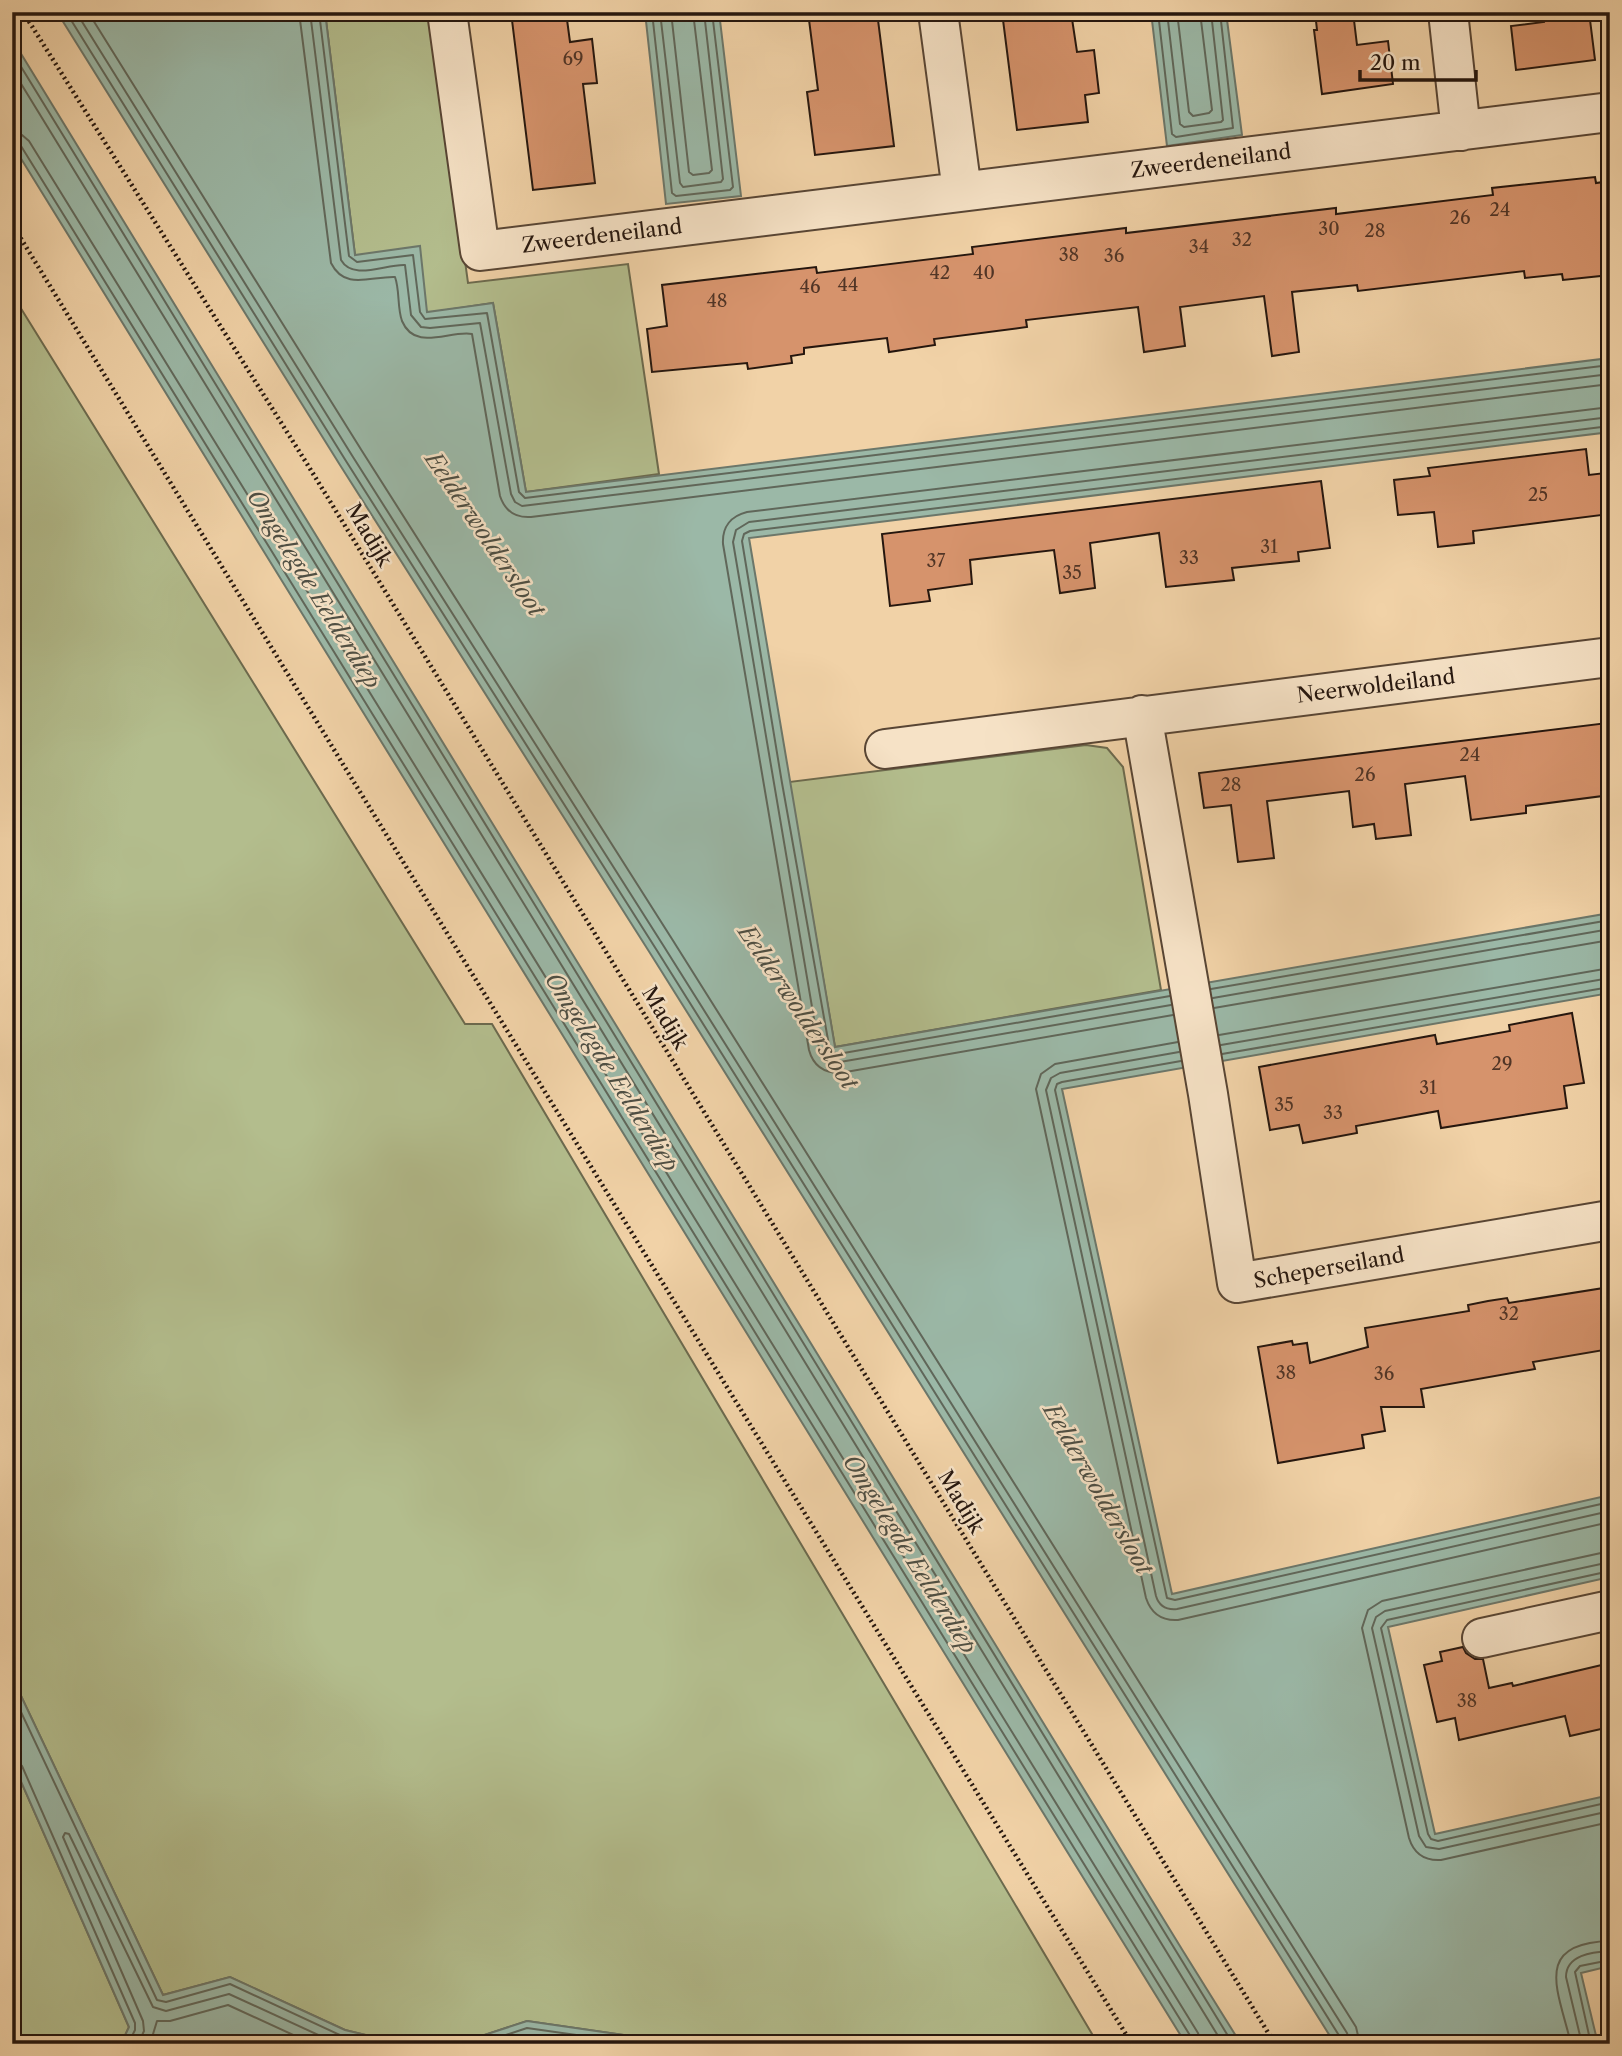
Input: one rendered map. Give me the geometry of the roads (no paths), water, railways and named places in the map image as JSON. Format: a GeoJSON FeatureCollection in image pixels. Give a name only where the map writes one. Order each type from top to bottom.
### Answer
{"type":"FeatureCollection","features":[{"type":"Feature","properties":{"kind":"street","name":"Zweerdeneiland"},"geometry":{"type":"LineString","coordinates":[[447,12],[481,251],[1610,112]]}},
{"type":"Feature","properties":{"kind":"street"},"geometry":{"type":"LineString","coordinates":[[938,12],[962,191]]}},
{"type":"Feature","properties":{"kind":"street"},"geometry":{"type":"LineString","coordinates":[[1448,12],[1461,131]]}},
{"type":"Feature","properties":{"kind":"street","name":"Neerwoldeiland"},"geometry":{"type":"LineString","coordinates":[[885,749],[1610,657]]}},
{"type":"Feature","properties":{"kind":"street","name":"Scheperseiland"},"geometry":{"type":"LineString","coordinates":[[1142,715],[1208,1094],[1237,1283],[1610,1220]]}},
{"type":"Feature","properties":{"kind":"street"},"geometry":{"type":"LineString","coordinates":[[1482,1638],[1610,1610]]}},
{"type":"Feature","properties":{"kind":"water","name":"Eelderwoldersloot"},"geometry":{"type":"Polygon","coordinates":[[[57,12],[325,12],[355,255],[420,246],[427,312],[493,303],[526,492],[1610,358],[1610,432],[749,538],[835,1047],[1610,913],[1610,993],[1062,1089],[1172,1594],[1610,1495],[1610,1577],[1388,1627],[1435,1834],[1610,1795],[1610,1966],[1581,1973],[1598,2044],[1335,2044],[57,12]]]}},
{"type":"Feature","properties":{"kind":"water"},"geometry":{"type":"Polygon","coordinates":[[[645,12],[719,12],[741,196],[666,204],[645,12]]]}},
{"type":"Feature","properties":{"kind":"water"},"geometry":{"type":"Polygon","coordinates":[[[1151,12],[1226,12],[1242,135],[1167,146],[1151,12]]]}},
{"type":"Feature","properties":{"kind":"water","name":"Omgelegde Eelderdiep"},"geometry":{"type":"Polygon","coordinates":[[[12,39],[1241,2044],[1186,2044],[12,144],[12,39]]]}},
{"type":"Feature","properties":{"kind":"water"},"geometry":{"type":"Polygon","coordinates":[[[12,1677],[163,1995],[230,1977],[345,2030],[403,2044],[121,2044],[129,2027],[12,1761],[12,1677]]]}},
{"type":"Feature","properties":{"kind":"water"},"geometry":{"type":"Polygon","coordinates":[[[527,2021],[686,2044],[457,2044],[527,2021]]]}}]}
